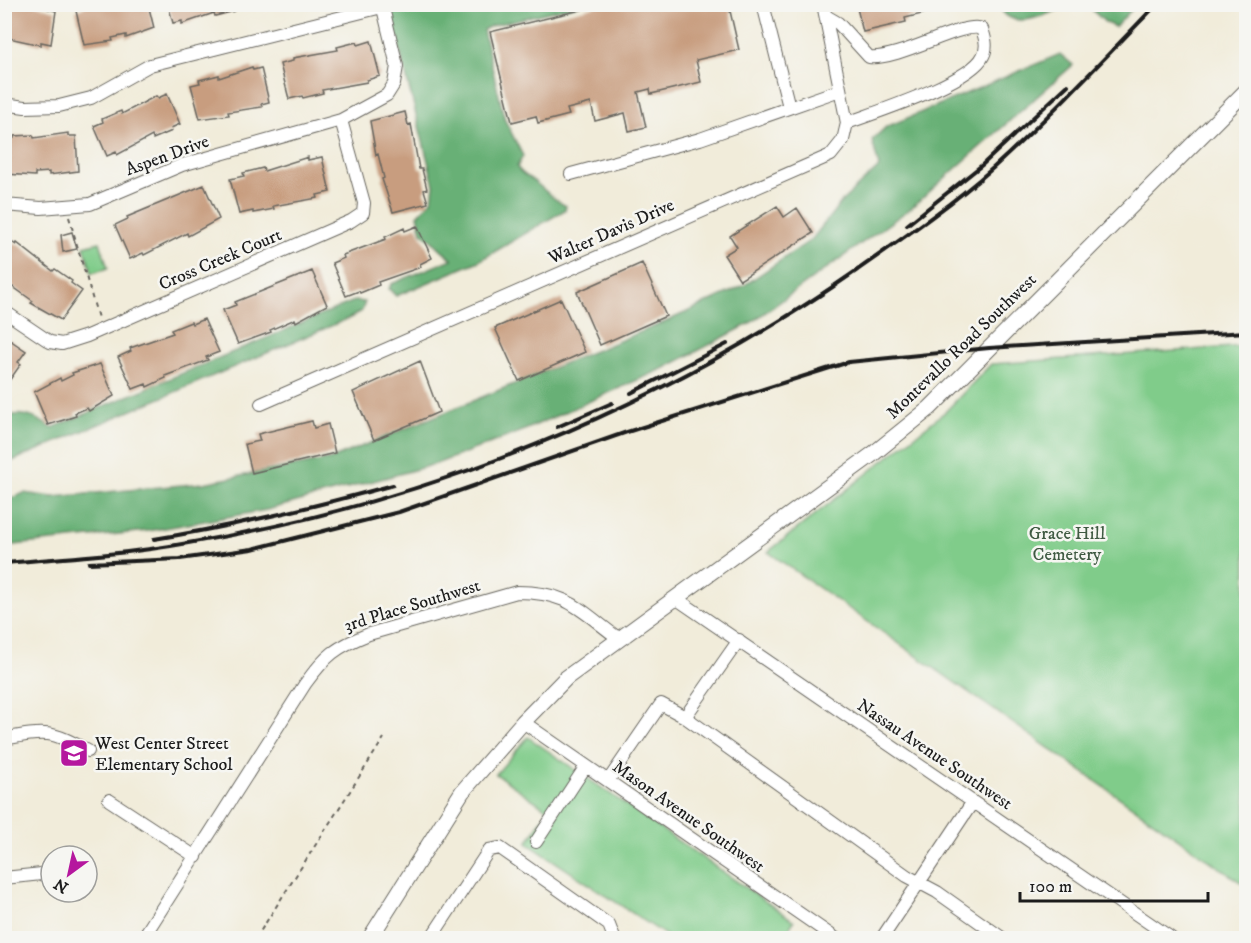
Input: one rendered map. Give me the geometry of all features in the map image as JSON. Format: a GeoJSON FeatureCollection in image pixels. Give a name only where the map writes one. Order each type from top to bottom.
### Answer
{"type":"FeatureCollection","features":[{"type":"Feature","properties":{"kind":"main road","name":"Montevallo Road Southwest"},"geometry":{"type":"LineString","coordinates":[[370,939],[462,792],[523,722],[566,678],[873,454],[930,408],[1246,91]]}},
{"type":"Feature","properties":{"kind":"street"},"geometry":{"type":"LineString","coordinates":[[764,4],[789,107]]}},
{"type":"Feature","properties":{"kind":"street"},"geometry":{"type":"LineString","coordinates":[[4,104],[59,106],[91,98],[150,65],[382,6]]}},
{"type":"Feature","properties":{"kind":"street","name":"Aspen Drive"},"geometry":{"type":"LineString","coordinates":[[4,205],[40,208],[90,204],[182,165],[341,120],[387,95],[394,84],[397,66],[382,6]]}},
{"type":"Feature","properties":{"kind":"street"},"geometry":{"type":"LineString","coordinates":[[825,10],[869,57],[878,58],[920,47],[966,28],[982,29],[986,44],[984,56],[974,69],[937,88],[847,123],[825,10]]}},
{"type":"Feature","properties":{"kind":"street"},"geometry":{"type":"LineString","coordinates":[[571,174],[700,139],[840,90]]}},
{"type":"Feature","properties":{"kind":"street","name":"Cross Creek Court"},"geometry":{"type":"LineString","coordinates":[[4,311],[50,342],[62,344],[101,330],[351,221],[363,213],[364,203],[341,120]]}},
{"type":"Feature","properties":{"kind":"street","name":"Walter Davis Drive"},"geometry":{"type":"LineString","coordinates":[[261,404],[831,155],[843,140],[847,123]]}},
{"type":"Feature","properties":{"kind":"street","name":"3rd Place Southwest"},"geometry":{"type":"LineString","coordinates":[[143,939],[305,684],[325,657],[346,643],[369,634],[517,592],[540,592],[565,598],[618,638]]}},
{"type":"Feature","properties":{"kind":"street","name":"Nassau Avenue Southwest"},"geometry":{"type":"LineString","coordinates":[[677,599],[1171,939]]}},
{"type":"Feature","properties":{"kind":"street"},"geometry":{"type":"LineString","coordinates":[[685,717],[739,640]]}},
{"type":"Feature","properties":{"kind":"street"},"geometry":{"type":"LineString","coordinates":[[608,781],[661,704],[685,717],[1002,939]]}},
{"type":"Feature","properties":{"kind":"street","name":"Mason Avenue Southwest"},"geometry":{"type":"LineString","coordinates":[[523,722],[835,939]]}},
{"type":"Feature","properties":{"kind":"street"},"geometry":{"type":"LineString","coordinates":[[4,739],[45,732],[58,735],[88,751]]}},
{"type":"Feature","properties":{"kind":"street"},"geometry":{"type":"LineString","coordinates":[[536,842],[586,766]]}},
{"type":"Feature","properties":{"kind":"street"},"geometry":{"type":"LineString","coordinates":[[109,800],[195,857]]}},
{"type":"Feature","properties":{"kind":"street"},"geometry":{"type":"LineString","coordinates":[[882,939],[972,803]]}},
{"type":"Feature","properties":{"kind":"street"},"geometry":{"type":"LineString","coordinates":[[432,939],[489,850],[500,848],[609,925],[614,939]]}},
{"type":"Feature","properties":{"kind":"street"},"geometry":{"type":"LineString","coordinates":[[4,878],[39,874]]}},
{"type":"Feature","properties":{"kind":"path"},"geometry":{"type":"LineString","coordinates":[[66,206],[101,330]]}},
{"type":"Feature","properties":{"kind":"path"},"geometry":{"type":"LineString","coordinates":[[256,939],[384,738]]}},
{"type":"Feature","properties":{"kind":"green space"},"geometry":{"type":"Polygon","coordinates":[[[1100,4],[1136,5],[1115,27],[1106,23],[1093,11],[1100,4]]]}},
{"type":"Feature","properties":{"kind":"green space"},"geometry":{"type":"Polygon","coordinates":[[[388,5],[578,5],[491,26],[483,30],[505,120],[523,156],[517,167],[553,198],[566,206],[565,210],[479,261],[396,296],[389,289],[391,284],[452,259],[422,232],[418,215],[432,200],[434,185],[388,5]]]}},
{"type":"Feature","properties":{"kind":"green space"},"geometry":{"type":"Polygon","coordinates":[[[999,5],[1070,5],[1042,16],[1021,20],[1012,19],[1004,14],[999,5]]]}},
{"type":"Feature","properties":{"kind":"green space"},"geometry":{"type":"Polygon","coordinates":[[[1060,54],[1073,65],[911,208],[749,324],[665,368],[520,432],[436,464],[267,510],[148,531],[5,546],[5,501],[24,493],[53,497],[203,483],[331,459],[665,322],[743,286],[812,239],[842,201],[879,167],[872,140],[886,127],[1060,54]]]}},
{"type":"Feature","properties":{"kind":"green space"},"geometry":{"type":"Polygon","coordinates":[[[100,242],[108,268],[92,273],[84,246],[100,242]]]}},
{"type":"Feature","properties":{"kind":"green space"},"geometry":{"type":"Polygon","coordinates":[[[354,301],[365,302],[362,311],[352,317],[5,464],[5,417],[17,414],[29,416],[52,428],[354,301]]]}},
{"type":"Feature","properties":{"kind":"green space","name":"Grace Hill Cemetery"},"geometry":{"type":"Polygon","coordinates":[[[1246,346],[1246,886],[768,552],[946,411],[991,364],[1246,346]]]}},
{"type":"Feature","properties":{"kind":"green space"},"geometry":{"type":"Polygon","coordinates":[[[528,737],[794,921],[783,938],[670,938],[527,843],[548,810],[496,774],[528,737]]]}},
{"type":"Feature","properties":{"kind":"building"},"geometry":{"type":"Polygon","coordinates":[[[4,4],[31,4],[56,11],[51,44],[41,42],[41,45],[4,37],[4,4]]]}},
{"type":"Feature","properties":{"kind":"building"},"geometry":{"type":"Polygon","coordinates":[[[90,4],[148,4],[154,28],[126,38],[126,35],[112,38],[113,41],[84,45],[76,11],[90,4]]]}},
{"type":"Feature","properties":{"kind":"building"},"geometry":{"type":"Polygon","coordinates":[[[168,4],[242,4],[242,7],[234,8],[235,11],[215,16],[214,13],[182,24],[182,21],[173,23],[168,4]]]}},
{"type":"Feature","properties":{"kind":"building"},"geometry":{"type":"Polygon","coordinates":[[[605,4],[732,4],[733,10],[730,11],[739,50],[696,60],[701,82],[651,94],[650,89],[638,92],[646,127],[629,131],[625,113],[595,121],[591,103],[567,109],[569,115],[538,123],[536,116],[512,122],[490,32],[605,4]]]}},
{"type":"Feature","properties":{"kind":"building"},"geometry":{"type":"Polygon","coordinates":[[[856,4],[959,5],[905,18],[906,22],[863,32],[856,4]]]}},
{"type":"Feature","properties":{"kind":"building"},"geometry":{"type":"Polygon","coordinates":[[[371,41],[380,76],[367,80],[367,82],[322,90],[323,93],[303,98],[302,96],[289,99],[280,64],[293,61],[293,58],[338,50],[337,47],[357,42],[358,45],[371,41]]]}},
{"type":"Feature","properties":{"kind":"building"},"geometry":{"type":"Polygon","coordinates":[[[252,67],[253,70],[261,68],[269,102],[261,104],[262,107],[200,119],[191,85],[200,83],[199,80],[219,75],[219,78],[252,67]]]}},
{"type":"Feature","properties":{"kind":"building"},"geometry":{"type":"Polygon","coordinates":[[[167,94],[180,124],[171,128],[172,131],[153,139],[152,136],[117,155],[116,152],[107,156],[94,126],[103,122],[102,119],[121,111],[122,114],[156,96],[158,98],[167,94]]]}},
{"type":"Feature","properties":{"kind":"building"},"geometry":{"type":"Polygon","coordinates":[[[405,112],[408,125],[411,124],[419,169],[422,169],[427,189],[424,190],[428,203],[393,212],[382,179],[384,178],[378,154],[376,155],[370,121],[405,112]]]}},
{"type":"Feature","properties":{"kind":"building"},"geometry":{"type":"Polygon","coordinates":[[[68,133],[68,136],[76,136],[78,171],[49,175],[49,172],[35,173],[35,176],[6,174],[5,139],[14,138],[14,136],[33,135],[34,138],[68,133]]]}},
{"type":"Feature","properties":{"kind":"building"},"geometry":{"type":"Polygon","coordinates":[[[308,157],[308,160],[322,157],[330,192],[317,195],[318,198],[273,206],[274,209],[239,214],[230,179],[244,176],[243,173],[263,168],[264,171],[308,157]]]}},
{"type":"Feature","properties":{"kind":"building"},"geometry":{"type":"Polygon","coordinates":[[[204,185],[219,219],[188,236],[187,233],[144,255],[143,253],[130,259],[115,225],[128,219],[127,217],[204,185]]]}},
{"type":"Feature","properties":{"kind":"building"},"geometry":{"type":"Polygon","coordinates":[[[777,206],[784,217],[797,208],[813,233],[740,280],[724,255],[737,247],[730,236],[777,206]]]}},
{"type":"Feature","properties":{"kind":"building"},"geometry":{"type":"Polygon","coordinates":[[[417,226],[432,258],[420,264],[421,267],[378,282],[379,285],[360,293],[359,291],[346,296],[332,263],[344,258],[343,255],[386,239],[385,237],[404,228],[405,231],[417,226]]]}},
{"type":"Feature","properties":{"kind":"building"},"geometry":{"type":"Polygon","coordinates":[[[72,232],[77,249],[63,252],[61,235],[72,232]]]}},
{"type":"Feature","properties":{"kind":"building"},"geometry":{"type":"Polygon","coordinates":[[[4,237],[16,245],[17,243],[53,271],[55,269],[82,291],[61,320],[31,303],[33,301],[13,287],[11,289],[4,284],[4,237]]]}},
{"type":"Feature","properties":{"kind":"building"},"geometry":{"type":"Polygon","coordinates":[[[642,263],[666,316],[600,345],[577,292],[642,263]]]}},
{"type":"Feature","properties":{"kind":"building"},"geometry":{"type":"Polygon","coordinates":[[[312,271],[327,305],[296,322],[295,319],[270,330],[271,332],[238,344],[223,310],[236,305],[235,302],[312,271]]]}},
{"type":"Feature","properties":{"kind":"building"},"geometry":{"type":"Polygon","coordinates":[[[561,299],[585,352],[519,381],[495,328],[561,299]]]}},
{"type":"Feature","properties":{"kind":"building"},"geometry":{"type":"Polygon","coordinates":[[[204,319],[219,352],[206,357],[208,360],[165,376],[166,378],[147,387],[146,384],[133,389],[118,357],[131,351],[130,348],[173,333],[171,330],[191,322],[192,324],[204,319]]]}},
{"type":"Feature","properties":{"kind":"building"},"geometry":{"type":"Polygon","coordinates":[[[4,336],[26,351],[18,362],[21,364],[9,381],[6,379],[4,382],[4,336]]]}},
{"type":"Feature","properties":{"kind":"building"},"geometry":{"type":"Polygon","coordinates":[[[420,361],[439,412],[374,440],[353,392],[420,361]]]}},
{"type":"Feature","properties":{"kind":"building"},"geometry":{"type":"Polygon","coordinates":[[[100,364],[114,396],[89,411],[87,408],[75,413],[76,416],[48,425],[34,392],[60,378],[61,381],[73,375],[72,373],[100,364]]]}},
{"type":"Feature","properties":{"kind":"building"},"geometry":{"type":"Polygon","coordinates":[[[312,421],[314,428],[328,424],[335,453],[252,473],[245,444],[260,441],[258,434],[312,421]]]}},
{"type":"Feature","properties":{"kind":"railway"},"geometry":{"type":"LineString","coordinates":[[4,563],[143,550],[277,526],[366,503],[452,476],[537,444],[620,408],[701,367],[780,321],[856,271],[943,209],[1014,148],[1157,4]]}},
{"type":"Feature","properties":{"kind":"railway"},"geometry":{"type":"LineString","coordinates":[[907,225],[982,165],[1068,85]]}},
{"type":"Feature","properties":{"kind":"railway"},"geometry":{"type":"LineString","coordinates":[[89,563],[180,559],[252,549],[399,512],[627,432],[849,362],[989,348],[1246,332]]}},
{"type":"Feature","properties":{"kind":"railway"},"geometry":{"type":"LineString","coordinates":[[631,393],[727,344]]}},
{"type":"Feature","properties":{"kind":"railway"},"geometry":{"type":"LineString","coordinates":[[557,427],[612,403]]}},
{"type":"Feature","properties":{"kind":"railway"},"geometry":{"type":"LineString","coordinates":[[154,539],[274,515],[393,485]]}},
{"type":"Feature","properties":{"kind":"place","name":"West Center Street Elementary School"},"geometry":{"type":"Point","coordinates":[74,753]}}]}
